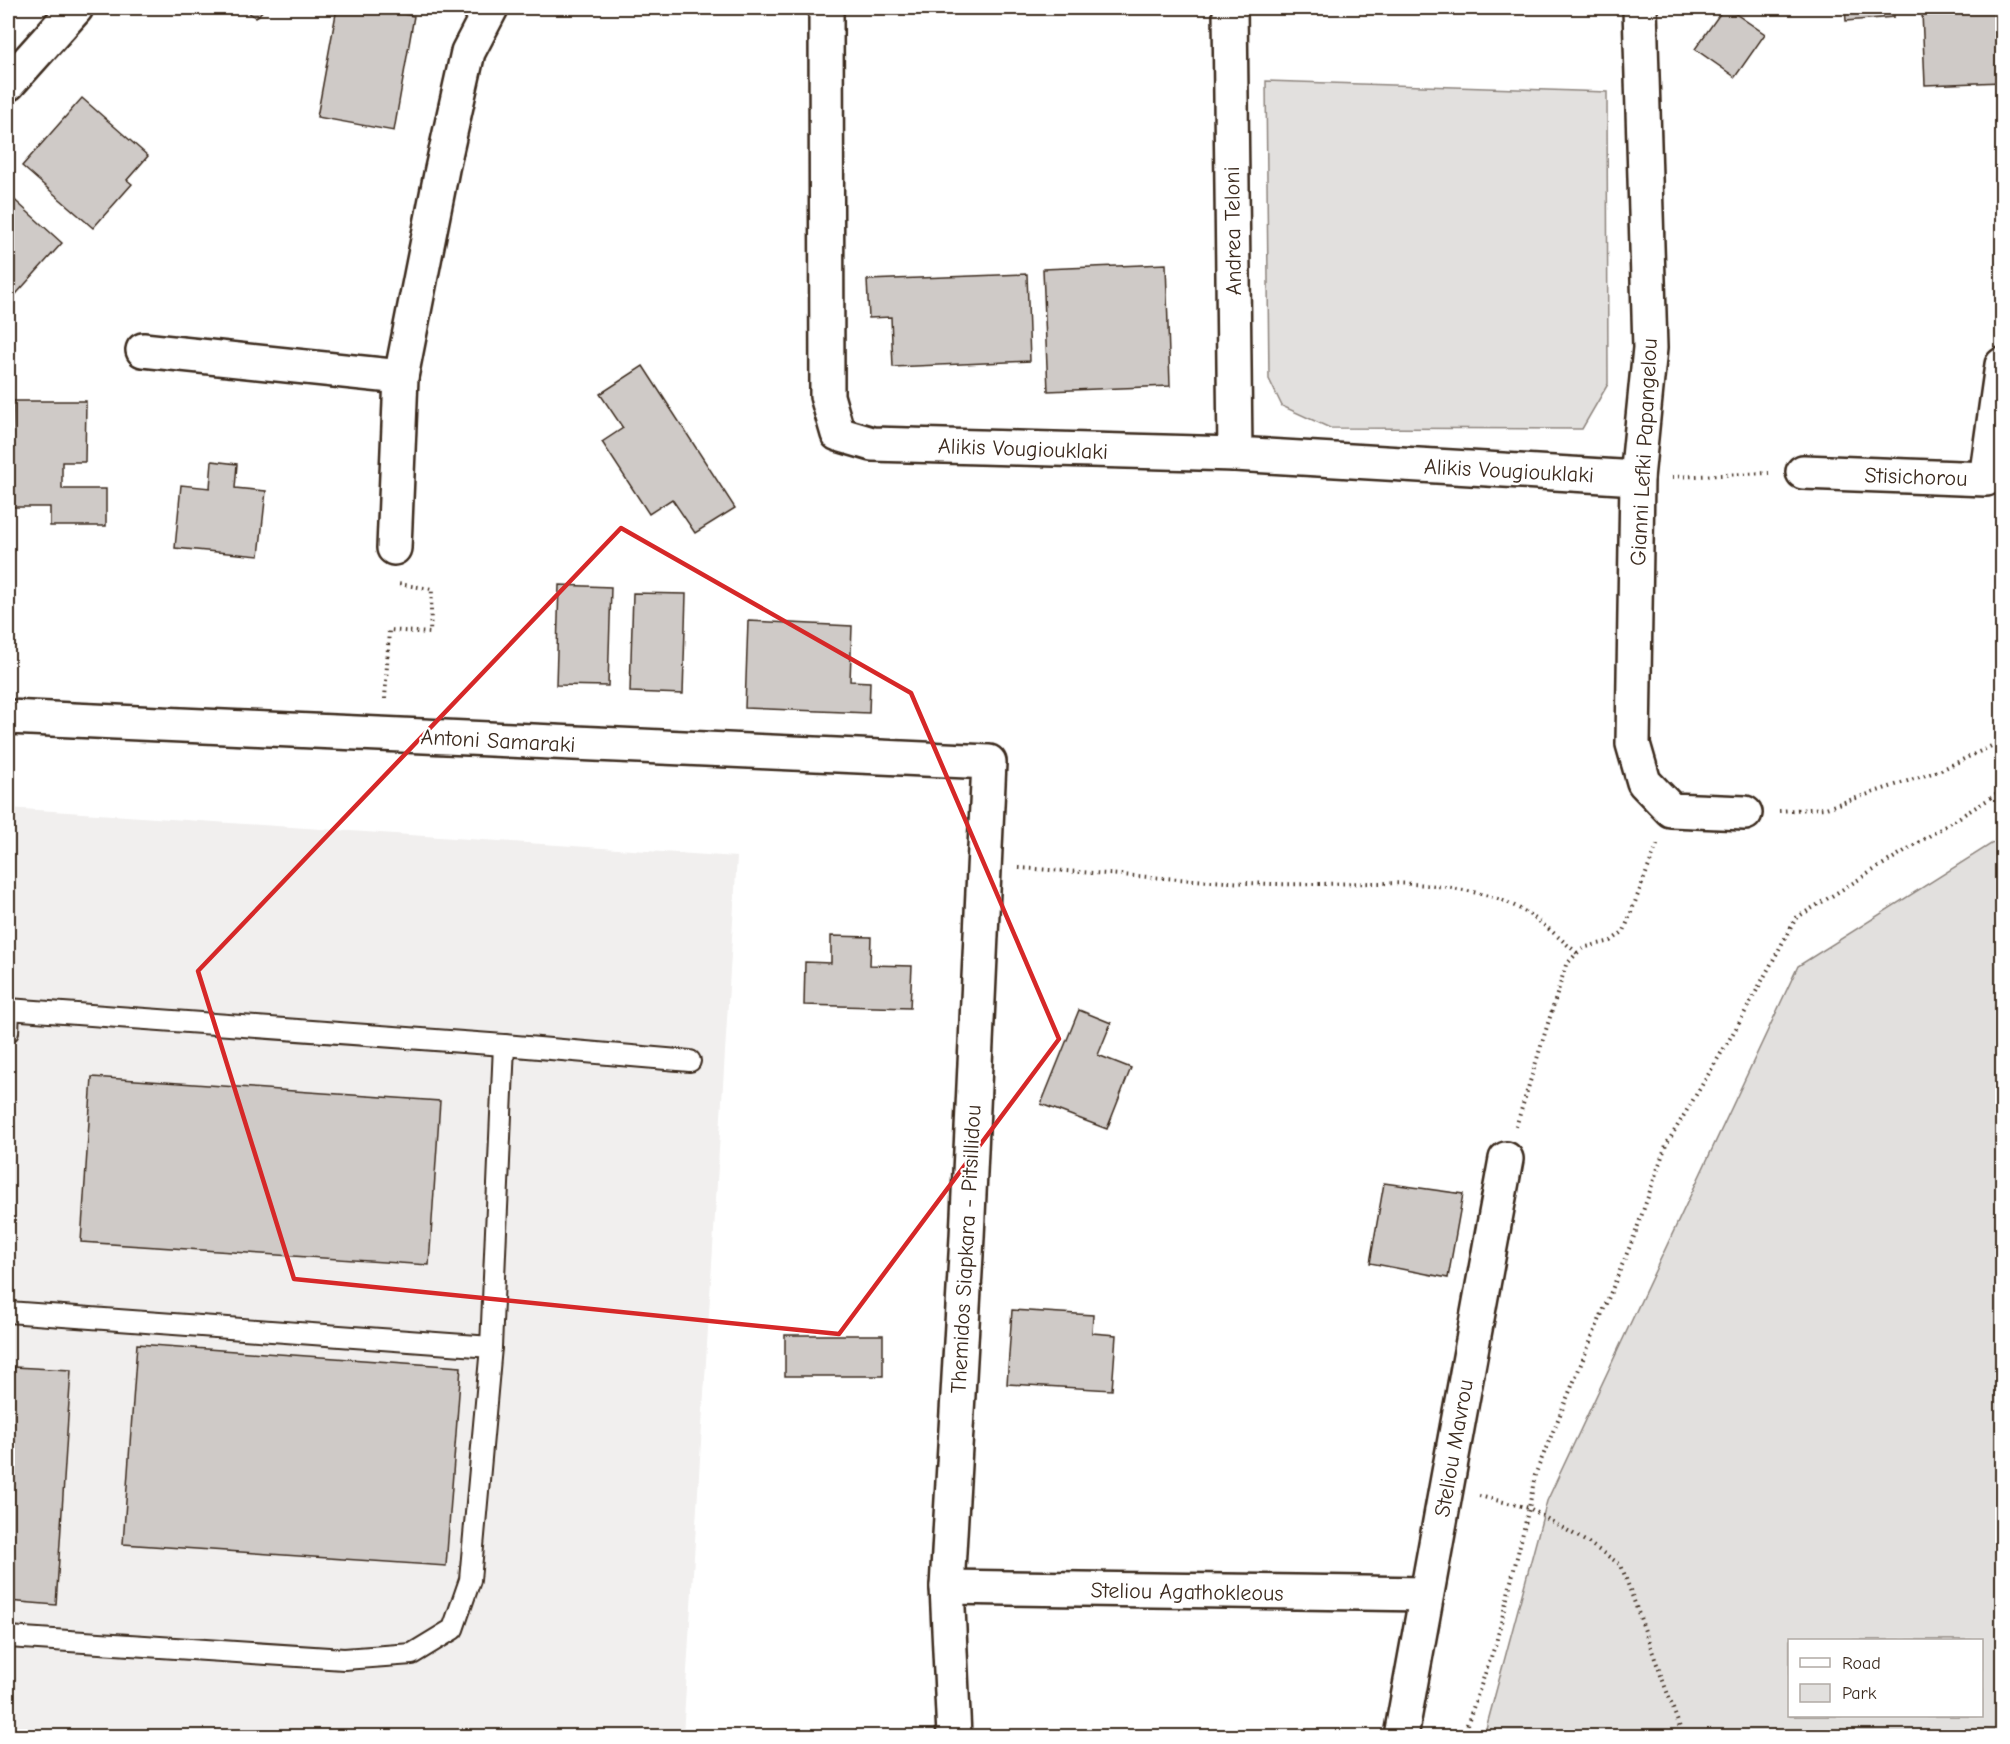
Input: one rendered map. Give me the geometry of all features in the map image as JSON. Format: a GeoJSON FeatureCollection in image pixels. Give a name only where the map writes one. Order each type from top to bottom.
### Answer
{"type":"FeatureCollection","features":[{"type":"Feature","properties":{"kind":"street"},"geometry":{"type":"LineString","coordinates":[[8,84],[76,8]]}},
{"type":"Feature","properties":{"kind":"street"},"geometry":{"type":"LineString","coordinates":[[394,548],[400,377],[468,52],[491,8]]}},
{"type":"Feature","properties":{"kind":"street","name":"Alikis Vougiouklaki"},"geometry":{"type":"LineString","coordinates":[[826,8],[827,396],[838,434],[872,444],[1235,454],[1637,478]]}},
{"type":"Feature","properties":{"kind":"street","name":"Andrea Teloni"},"geometry":{"type":"LineString","coordinates":[[1230,8],[1235,454]]}},
{"type":"Feature","properties":{"kind":"street","name":"Gianni Lefki Papangelou"},"geometry":{"type":"LineString","coordinates":[[1640,8],[1650,348],[1637,478],[1633,744],[1644,782],[1671,810]]}},
{"type":"Feature","properties":{"kind":"street"},"geometry":{"type":"LineString","coordinates":[[143,350],[400,377]]}},
{"type":"Feature","properties":{"kind":"street","name":"Stisichorou"},"geometry":{"type":"LineString","coordinates":[[1803,472],[1986,479],[2002,365]]}},
{"type":"Feature","properties":{"kind":"street","name":"Antoni Samaraki"},"geometry":{"type":"LineString","coordinates":[[8,717],[989,762]]}},
{"type":"Feature","properties":{"kind":"street","name":"Themidos Siapkara - Pitsillidou"},"geometry":{"type":"LineString","coordinates":[[954,1737],[947,1587],[989,762]]}},
{"type":"Feature","properties":{"kind":"street"},"geometry":{"type":"LineString","coordinates":[[1671,810],[1745,813]]}},
{"type":"Feature","properties":{"kind":"street","name":"Steliou Mavrou"},"geometry":{"type":"LineString","coordinates":[[1401,1737],[1506,1159]]}},
{"type":"Feature","properties":{"kind":"street","name":"Steliou Agathokleous"},"geometry":{"type":"LineString","coordinates":[[947,1587],[1426,1594]]}},
{"type":"Feature","properties":{"kind":"lane"},"geometry":{"type":"LineString","coordinates":[[8,1032],[8,1009],[504,1045],[690,1061]]}},
{"type":"Feature","properties":{"kind":"lane"},"geometry":{"type":"LineString","coordinates":[[8,1637],[344,1659],[412,1653],[453,1629],[470,1580],[491,1347],[504,1045]]}},
{"type":"Feature","properties":{"kind":"lane"},"geometry":{"type":"LineString","coordinates":[[8,1312],[491,1347]]}},
{"type":"Feature","properties":{"kind":"path"},"geometry":{"type":"LineString","coordinates":[[1637,478],[1803,472]]}},
{"type":"Feature","properties":{"kind":"path"},"geometry":{"type":"LineString","coordinates":[[387,669],[389,630],[430,633],[432,589],[391,583],[394,548]]}},
{"type":"Feature","properties":{"kind":"path"},"geometry":{"type":"LineString","coordinates":[[1745,813],[1826,808],[1941,770],[2002,741]]}},
{"type":"Feature","properties":{"kind":"path"},"geometry":{"type":"LineString","coordinates":[[1463,1737],[1496,1643],[1535,1475],[1635,1234],[1666,1145],[1738,1025],[1796,918],[2002,791]]}},
{"type":"Feature","properties":{"kind":"path"},"geometry":{"type":"LineString","coordinates":[[1506,1159],[1566,965],[1586,947],[1611,941],[1624,931],[1671,810]]}},
{"type":"Feature","properties":{"kind":"path"},"geometry":{"type":"LineString","coordinates":[[984,866],[1274,884],[1389,883],[1449,886],[1496,898],[1534,916],[1577,953]]}},
{"type":"Feature","properties":{"kind":"path"},"geometry":{"type":"LineString","coordinates":[[1446,1488],[1529,1508],[1621,1565],[1683,1737]]}},
{"type":"Feature","properties":{"kind":"highlighted area"},"geometry":{"type":"Polygon","coordinates":[[[621,528],[911,693],[1059,1039],[839,1334],[294,1279],[198,971],[621,528]]]}},
{"type":"Feature","properties":{"kind":"shaded area"},"geometry":{"type":"Polygon","coordinates":[[[8,808],[737,857],[683,1736],[8,1736],[8,808]]]}},
{"type":"Feature","properties":{"kind":"green space"},"geometry":{"type":"Polygon","coordinates":[[[1266,81],[1607,92],[1608,384],[1582,429],[1330,428],[1282,406],[1269,379],[1266,81]]]}},
{"type":"Feature","properties":{"kind":"green space"},"geometry":{"type":"Polygon","coordinates":[[[2002,837],[2002,1736],[1484,1736],[1547,1501],[1798,966],[2002,837]]]}},
{"type":"Feature","properties":{"kind":"building"},"geometry":{"type":"Polygon","coordinates":[[[243,8],[265,8],[256,18],[243,8]]]}},
{"type":"Feature","properties":{"kind":"building"},"geometry":{"type":"Polygon","coordinates":[[[337,8],[368,8],[414,16],[394,131],[317,117],[337,8]]]}},
{"type":"Feature","properties":{"kind":"building"},"geometry":{"type":"Polygon","coordinates":[[[1724,8],[1765,34],[1735,77],[1695,49],[1724,8]]]}},
{"type":"Feature","properties":{"kind":"building"},"geometry":{"type":"Polygon","coordinates":[[[1845,8],[1894,8],[1894,17],[1846,21],[1845,8]]]}},
{"type":"Feature","properties":{"kind":"building"},"geometry":{"type":"Polygon","coordinates":[[[2002,9],[2002,82],[1925,85],[1922,12],[2002,9]]]}},
{"type":"Feature","properties":{"kind":"building"},"geometry":{"type":"Polygon","coordinates":[[[82,98],[148,156],[127,180],[132,184],[93,228],[22,166],[82,98]]]}},
{"type":"Feature","properties":{"kind":"building"},"geometry":{"type":"Polygon","coordinates":[[[8,194],[62,243],[8,303],[8,194]]]}},
{"type":"Feature","properties":{"kind":"building"},"geometry":{"type":"Polygon","coordinates":[[[1166,264],[1170,386],[1048,391],[1043,269],[1166,264]]]}},
{"type":"Feature","properties":{"kind":"building"},"geometry":{"type":"Polygon","coordinates":[[[1027,274],[1030,361],[893,367],[891,317],[869,318],[867,280],[1027,274]]]}},
{"type":"Feature","properties":{"kind":"building"},"geometry":{"type":"Polygon","coordinates":[[[643,366],[735,508],[695,533],[672,499],[649,514],[602,442],[623,428],[600,394],[643,366]]]}},
{"type":"Feature","properties":{"kind":"building"},"geometry":{"type":"Polygon","coordinates":[[[13,401],[86,401],[85,462],[62,462],[62,489],[106,489],[106,526],[50,526],[50,507],[8,507],[8,453],[12,453],[13,401]]]}},
{"type":"Feature","properties":{"kind":"building"},"geometry":{"type":"Polygon","coordinates":[[[212,461],[237,464],[235,488],[266,491],[259,556],[175,548],[181,485],[210,488],[212,461]]]}},
{"type":"Feature","properties":{"kind":"building"},"geometry":{"type":"Polygon","coordinates":[[[559,585],[611,587],[608,686],[556,685],[559,585]]]}},
{"type":"Feature","properties":{"kind":"building"},"geometry":{"type":"Polygon","coordinates":[[[633,593],[686,594],[683,694],[630,692],[633,593]]]}},
{"type":"Feature","properties":{"kind":"building"},"geometry":{"type":"Polygon","coordinates":[[[748,621],[852,626],[850,681],[870,682],[869,713],[745,708],[748,621]]]}},
{"type":"Feature","properties":{"kind":"building"},"geometry":{"type":"Polygon","coordinates":[[[831,936],[871,937],[870,965],[912,966],[910,1008],[804,1005],[805,962],[831,963],[831,936]]]}},
{"type":"Feature","properties":{"kind":"building"},"geometry":{"type":"Polygon","coordinates":[[[1079,1010],[1111,1023],[1098,1055],[1131,1068],[1107,1129],[1041,1104],[1079,1010]]]}},
{"type":"Feature","properties":{"kind":"building"},"geometry":{"type":"Polygon","coordinates":[[[92,1077],[440,1101],[429,1265],[81,1242],[92,1077]]]}},
{"type":"Feature","properties":{"kind":"building"},"geometry":{"type":"Polygon","coordinates":[[[1384,1183],[1463,1194],[1448,1278],[1370,1263],[1384,1183]]]}},
{"type":"Feature","properties":{"kind":"building"},"geometry":{"type":"Polygon","coordinates":[[[1012,1310],[1093,1315],[1092,1333],[1116,1335],[1112,1390],[1007,1384],[1012,1310]]]}},
{"type":"Feature","properties":{"kind":"building"},"geometry":{"type":"Polygon","coordinates":[[[785,1335],[883,1335],[883,1376],[785,1376],[785,1335]]]}},
{"type":"Feature","properties":{"kind":"building"},"geometry":{"type":"Polygon","coordinates":[[[137,1344],[461,1367],[446,1566],[123,1544],[137,1344]]]}},
{"type":"Feature","properties":{"kind":"building"},"geometry":{"type":"Polygon","coordinates":[[[14,1367],[71,1370],[56,1605],[8,1601],[8,1461],[14,1367]]]}}]}
